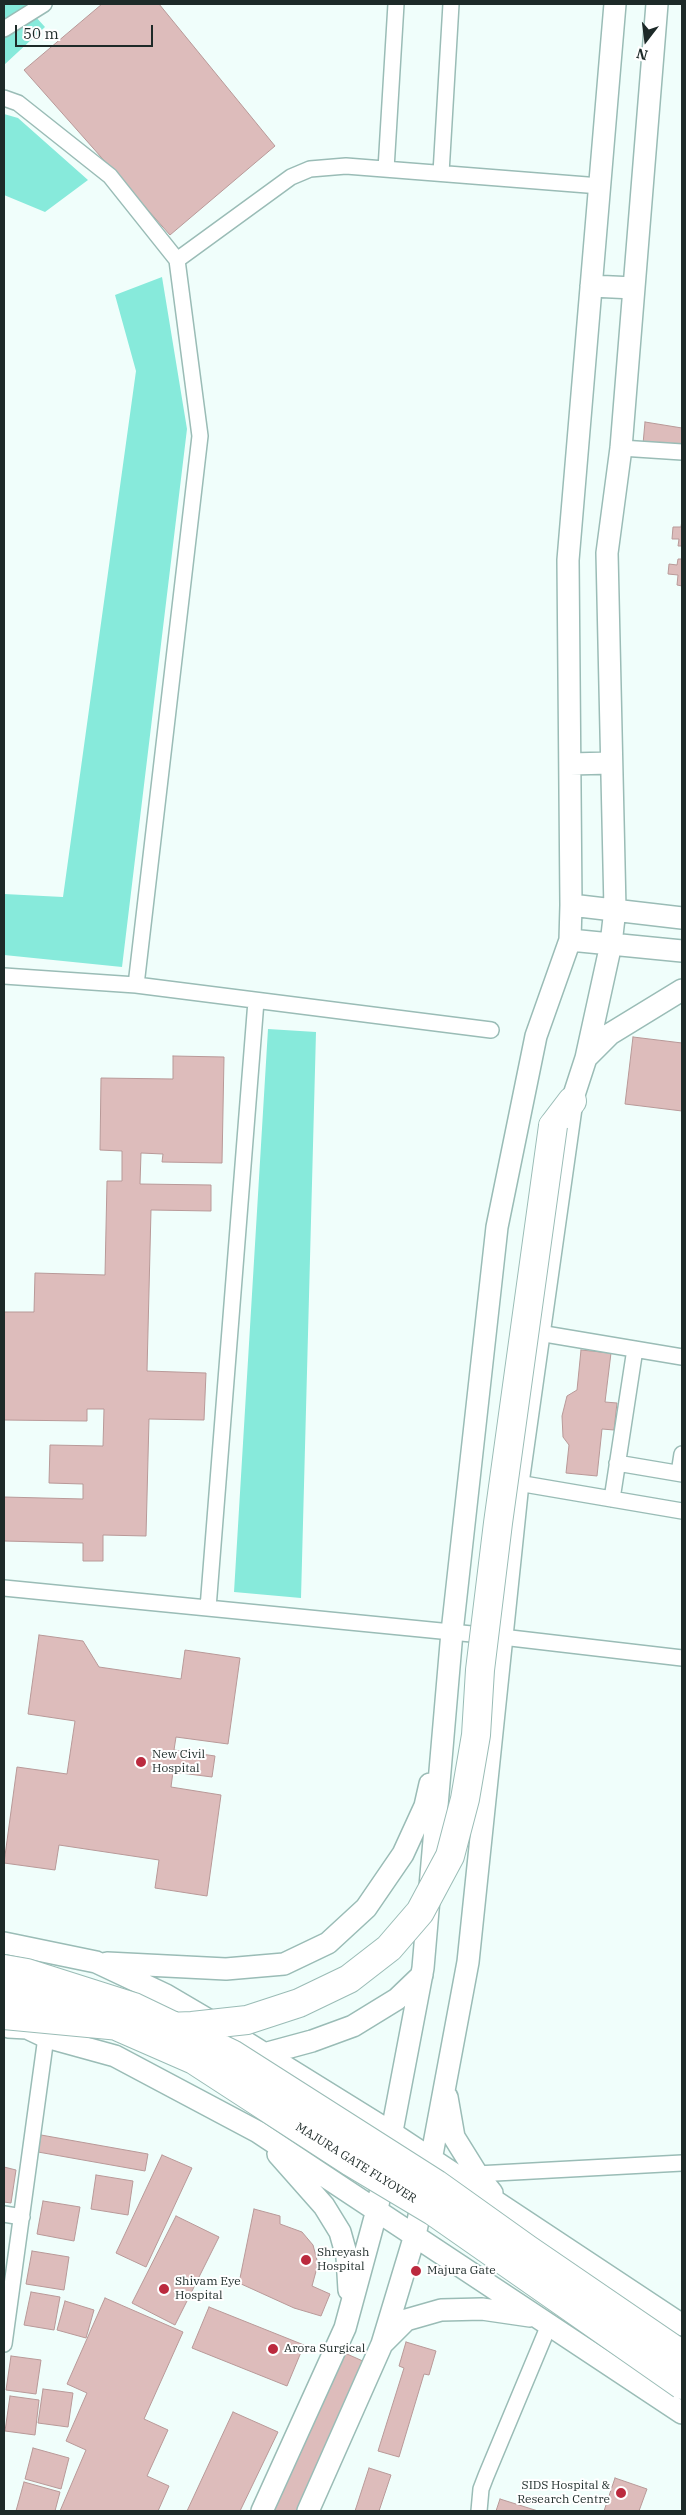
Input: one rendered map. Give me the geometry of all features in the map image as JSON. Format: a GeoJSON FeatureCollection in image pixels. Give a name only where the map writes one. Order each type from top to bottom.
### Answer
{"type":"FeatureCollection","features":[{"type":"Feature","properties":{"kind":"highway"},"geometry":{"type":"LineString","coordinates":[[4,2015],[141,2028],[192,2026],[247,2020],[299,2003],[349,1979],[389,1948],[420,1912],[450,1856],[464,1799],[476,1735],[480,1670],[497,1533],[553,1126],[572,1101]]}},
{"type":"Feature","properties":{"kind":"highway","name":"MAJURA GATE FLYOVER"},"geometry":{"type":"LineString","coordinates":[[4,1969],[27,1973],[134,2007],[232,2054],[436,2184],[534,2255],[682,2355]]}},
{"type":"Feature","properties":{"kind":"highway","name":"MAJURA GATE FLYOVER"},"geometry":{"type":"LineString","coordinates":[[4,1991],[59,2001],[194,2060],[351,2162],[433,2211],[682,2385]]}},
{"type":"Feature","properties":{"kind":"street"},"geometry":{"type":"LineString","coordinates":[[4,29],[44,4]]}},
{"type":"Feature","properties":{"kind":"street"},"geometry":{"type":"LineString","coordinates":[[386,169],[396,4]]}},
{"type":"Feature","properties":{"kind":"street"},"geometry":{"type":"LineString","coordinates":[[441,173],[451,4]]}},
{"type":"Feature","properties":{"kind":"street"},"geometry":{"type":"LineString","coordinates":[[262,2511],[344,2328],[377,2210],[422,1975],[452,1632],[497,1227],[536,1036],[570,940],[568,560],[615,4]]}},
{"type":"Feature","properties":{"kind":"street"},"geometry":{"type":"LineString","coordinates":[[308,2511],[382,2344],[415,2235],[430,2160],[468,1962],[518,1483],[572,1101],[586,1058],[611,944],[615,909],[607,553],[621,448],[657,4]]}},
{"type":"Feature","properties":{"kind":"street"},"geometry":{"type":"LineString","coordinates":[[4,98],[18,103],[110,176],[177,260],[200,436],[136,985]]}},
{"type":"Feature","properties":{"kind":"street"},"geometry":{"type":"LineString","coordinates":[[177,260],[290,177],[310,169],[329,166],[386,169],[600,186]]}},
{"type":"Feature","properties":{"kind":"street"},"geometry":{"type":"LineString","coordinates":[[591,286],[634,288]]}},
{"type":"Feature","properties":{"kind":"street"},"geometry":{"type":"LineString","coordinates":[[621,448],[682,452]]}},
{"type":"Feature","properties":{"kind":"street"},"geometry":{"type":"LineString","coordinates":[[570,764],[612,763]]}},
{"type":"Feature","properties":{"kind":"street"},"geometry":{"type":"LineString","coordinates":[[571,905],[682,918]]}},
{"type":"Feature","properties":{"kind":"street"},"geometry":{"type":"LineString","coordinates":[[570,940],[682,951]]}},
{"type":"Feature","properties":{"kind":"street"},"geometry":{"type":"LineString","coordinates":[[4,976],[136,985],[491,1030]]}},
{"type":"Feature","properties":{"kind":"street"},"geometry":{"type":"LineString","coordinates":[[586,1058],[610,1034],[682,990]]}},
{"type":"Feature","properties":{"kind":"street"},"geometry":{"type":"LineString","coordinates":[[208,1608],[256,1001]]}},
{"type":"Feature","properties":{"kind":"street"},"geometry":{"type":"LineString","coordinates":[[539,1333],[682,1358]]}},
{"type":"Feature","properties":{"kind":"street"},"geometry":{"type":"LineString","coordinates":[[612,1499],[635,1349]]}},
{"type":"Feature","properties":{"kind":"street"},"geometry":{"type":"LineString","coordinates":[[617,1462],[681,1473],[682,1454]]}},
{"type":"Feature","properties":{"kind":"street"},"geometry":{"type":"LineString","coordinates":[[518,1483],[682,1511]]}},
{"type":"Feature","properties":{"kind":"street"},"geometry":{"type":"LineString","coordinates":[[4,1588],[502,1637],[682,1658]]}},
{"type":"Feature","properties":{"kind":"street"},"geometry":{"type":"LineString","coordinates":[[4,1944],[96,1962],[236,1969],[284,1964],[328,1943],[366,1908],[403,1854],[425,1806],[445,1717]]}},
{"type":"Feature","properties":{"kind":"street"},"geometry":{"type":"LineString","coordinates":[[96,1962],[166,1995],[392,2133],[430,2160],[682,2325]]}},
{"type":"Feature","properties":{"kind":"street"},"geometry":{"type":"LineString","coordinates":[[264,2054],[312,2041],[353,2026],[397,1999],[422,1975]]}},
{"type":"Feature","properties":{"kind":"street"},"geometry":{"type":"LineString","coordinates":[[4,2027],[27,2028],[46,2037],[115,2056],[258,2132],[682,2413]]}},
{"type":"Feature","properties":{"kind":"street"},"geometry":{"type":"LineString","coordinates":[[5,2336],[46,2037]]}},
{"type":"Feature","properties":{"kind":"street"},"geometry":{"type":"LineString","coordinates":[[446,2076],[447,2102],[454,2137],[477,2174],[505,2209]]}},
{"type":"Feature","properties":{"kind":"street"},"geometry":{"type":"LineString","coordinates":[[258,2132],[324,2206],[340,2232],[347,2257],[349,2285],[344,2328]]}},
{"type":"Feature","properties":{"kind":"street"},"geometry":{"type":"LineString","coordinates":[[477,2174],[682,2163]]}},
{"type":"Feature","properties":{"kind":"street"},"geometry":{"type":"LineString","coordinates":[[4,2214],[22,2217]]}},
{"type":"Feature","properties":{"kind":"street"},"geometry":{"type":"LineString","coordinates":[[572,2341],[612,2279]]}},
{"type":"Feature","properties":{"kind":"street"},"geometry":{"type":"LineString","coordinates":[[382,2344],[406,2320],[441,2310],[482,2309],[543,2321]]}},
{"type":"Feature","properties":{"kind":"street"},"geometry":{"type":"LineString","coordinates":[[479,2511],[486,2476],[543,2321]]}},
{"type":"Feature","properties":{"kind":"green space"},"geometry":{"type":"Polygon","coordinates":[[[4,4],[24,4],[45,27],[4,65],[4,4]]]}},
{"type":"Feature","properties":{"kind":"green space"},"geometry":{"type":"Polygon","coordinates":[[[4,114],[18,118],[88,180],[45,212],[4,195],[4,114]]]}},
{"type":"Feature","properties":{"kind":"green space"},"geometry":{"type":"Polygon","coordinates":[[[162,277],[187,429],[122,967],[4,955],[4,894],[63,897],[136,371],[115,295],[162,277]]]}},
{"type":"Feature","properties":{"kind":"green space"},"geometry":{"type":"Polygon","coordinates":[[[268,1029],[316,1032],[301,1598],[234,1592],[268,1029]]]}},
{"type":"Feature","properties":{"kind":"building"},"geometry":{"type":"Polygon","coordinates":[[[102,4],[159,4],[275,146],[170,235],[24,70],[102,4]]]}},
{"type":"Feature","properties":{"kind":"building"},"geometry":{"type":"Polygon","coordinates":[[[645,422],[682,428],[682,450],[643,444],[645,422]]]}},
{"type":"Feature","properties":{"kind":"building"},"geometry":{"type":"Polygon","coordinates":[[[682,520],[682,546],[678,546],[679,539],[672,539],[673,527],[681,527],[682,520]]]}},
{"type":"Feature","properties":{"kind":"building"},"geometry":{"type":"Polygon","coordinates":[[[678,559],[682,559],[682,586],[677,585],[678,575],[668,574],[669,564],[677,565],[678,559]]]}},
{"type":"Feature","properties":{"kind":"building"},"geometry":{"type":"Polygon","coordinates":[[[633,1037],[682,1043],[682,1111],[625,1104],[633,1037]]]}},
{"type":"Feature","properties":{"kind":"building"},"geometry":{"type":"Polygon","coordinates":[[[173,1056],[224,1057],[222,1163],[162,1162],[163,1154],[141,1153],[140,1184],[211,1185],[211,1211],[151,1210],[147,1371],[206,1373],[204,1420],[149,1419],[146,1536],[103,1535],[103,1561],[83,1561],[83,1543],[4,1541],[4,1497],[83,1499],[83,1484],[49,1483],[50,1445],[103,1446],[104,1409],[87,1409],[87,1421],[4,1420],[4,1312],[34,1312],[35,1273],[105,1275],[107,1181],[122,1181],[122,1151],[100,1150],[101,1078],[173,1079],[173,1056]]]}},
{"type":"Feature","properties":{"kind":"building"},"geometry":{"type":"Polygon","coordinates":[[[581,1350],[611,1353],[605,1402],[617,1403],[614,1430],[602,1429],[597,1476],[566,1473],[569,1445],[563,1437],[562,1416],[567,1396],[577,1390],[581,1350]]]}},
{"type":"Feature","properties":{"kind":"building","name":"New Civil Hospital"},"geometry":{"type":"Polygon","coordinates":[[[39,1635],[83,1641],[99,1667],[181,1679],[185,1650],[240,1658],[228,1744],[176,1737],[174,1750],[215,1756],[212,1777],[173,1772],[171,1787],[221,1795],[207,1896],[155,1888],[159,1860],[59,1845],[55,1870],[4,1863],[17,1767],[67,1774],[75,1721],[28,1714],[39,1635]]]}},
{"type":"Feature","properties":{"kind":"building"},"geometry":{"type":"Polygon","coordinates":[[[41,2135],[148,2154],[145,2171],[38,2152],[41,2135]]]}},
{"type":"Feature","properties":{"kind":"building"},"geometry":{"type":"Polygon","coordinates":[[[162,2155],[192,2168],[146,2267],[116,2253],[162,2155]]]}},
{"type":"Feature","properties":{"kind":"building"},"geometry":{"type":"Polygon","coordinates":[[[4,2167],[16,2170],[11,2203],[4,2202],[4,2167]]]}},
{"type":"Feature","properties":{"kind":"building"},"geometry":{"type":"Polygon","coordinates":[[[96,2175],[133,2181],[128,2215],[91,2209],[96,2175]]]}},
{"type":"Feature","properties":{"kind":"building"},"geometry":{"type":"Polygon","coordinates":[[[43,2201],[80,2207],[74,2241],[37,2234],[43,2201]]]}},
{"type":"Feature","properties":{"kind":"building"},"geometry":{"type":"Polygon","coordinates":[[[254,2209],[280,2216],[280,2224],[302,2232],[313,2245],[318,2264],[312,2286],[330,2294],[321,2316],[294,2308],[239,2283],[254,2209]]]}},
{"type":"Feature","properties":{"kind":"building"},"geometry":{"type":"Polygon","coordinates":[[[176,2216],[219,2237],[175,2325],[132,2303],[176,2216]]]}},
{"type":"Feature","properties":{"kind":"building"},"geometry":{"type":"Polygon","coordinates":[[[32,2251],[69,2257],[64,2290],[26,2284],[32,2251]]]}},
{"type":"Feature","properties":{"kind":"building"},"geometry":{"type":"Polygon","coordinates":[[[31,2292],[60,2297],[54,2330],[24,2325],[31,2292]]]}},
{"type":"Feature","properties":{"kind":"building"},"geometry":{"type":"Polygon","coordinates":[[[105,2298],[183,2332],[144,2419],[168,2430],[147,2476],[169,2486],[158,2511],[60,2511],[86,2450],[66,2441],[87,2393],[67,2384],[105,2298]]]}},
{"type":"Feature","properties":{"kind":"building"},"geometry":{"type":"Polygon","coordinates":[[[65,2301],[94,2310],[86,2338],[57,2330],[65,2301]]]}},
{"type":"Feature","properties":{"kind":"building"},"geometry":{"type":"Polygon","coordinates":[[[209,2307],[304,2345],[287,2386],[192,2348],[209,2307]]]}},
{"type":"Feature","properties":{"kind":"building"},"geometry":{"type":"Polygon","coordinates":[[[406,2342],[436,2351],[429,2375],[424,2374],[399,2457],[378,2451],[404,2368],[399,2366],[406,2342]]]}},
{"type":"Feature","properties":{"kind":"building"},"geometry":{"type":"Polygon","coordinates":[[[331,2347],[381,2369],[317,2511],[257,2511],[331,2347]]]}},
{"type":"Feature","properties":{"kind":"building"},"geometry":{"type":"Polygon","coordinates":[[[11,2356],[41,2360],[36,2394],[6,2390],[11,2356]]]}},
{"type":"Feature","properties":{"kind":"building"},"geometry":{"type":"Polygon","coordinates":[[[43,2389],[73,2393],[68,2427],[38,2423],[43,2389]]]}},
{"type":"Feature","properties":{"kind":"building"},"geometry":{"type":"Polygon","coordinates":[[[10,2396],[39,2400],[35,2435],[5,2431],[10,2396]]]}},
{"type":"Feature","properties":{"kind":"building"},"geometry":{"type":"Polygon","coordinates":[[[233,2412],[278,2432],[240,2511],[187,2511],[233,2412]]]}},
{"type":"Feature","properties":{"kind":"building"},"geometry":{"type":"Polygon","coordinates":[[[33,2448],[69,2458],[61,2489],[25,2479],[33,2448]]]}},
{"type":"Feature","properties":{"kind":"building"},"geometry":{"type":"Polygon","coordinates":[[[369,2468],[391,2475],[379,2511],[355,2511],[369,2468]]]}},
{"type":"Feature","properties":{"kind":"building"},"geometry":{"type":"Polygon","coordinates":[[[615,2478],[647,2489],[639,2511],[604,2511],[615,2478]]]}},
{"type":"Feature","properties":{"kind":"building"},"geometry":{"type":"Polygon","coordinates":[[[24,2482],[60,2492],[55,2511],[16,2511],[24,2482]]]}},
{"type":"Feature","properties":{"kind":"building"},"geometry":{"type":"Polygon","coordinates":[[[500,2499],[538,2511],[496,2511],[500,2499]]]}},
{"type":"Feature","properties":{"kind":"place","name":"New Civil Hospital"},"geometry":{"type":"Point","coordinates":[141,1762]}},
{"type":"Feature","properties":{"kind":"place","name":"Shreyash Hospital"},"geometry":{"type":"Point","coordinates":[306,2260]}},
{"type":"Feature","properties":{"kind":"place","name":"Majura Gate"},"geometry":{"type":"Point","coordinates":[416,2271]}},
{"type":"Feature","properties":{"kind":"place","name":"Shivam Eye Hospital"},"geometry":{"type":"Point","coordinates":[164,2289]}},
{"type":"Feature","properties":{"kind":"place","name":"Arora Surgical"},"geometry":{"type":"Point","coordinates":[273,2349]}},
{"type":"Feature","properties":{"kind":"place","name":"SIDS Hospital & Research Centre"},"geometry":{"type":"Point","coordinates":[621,2493]}}]}
